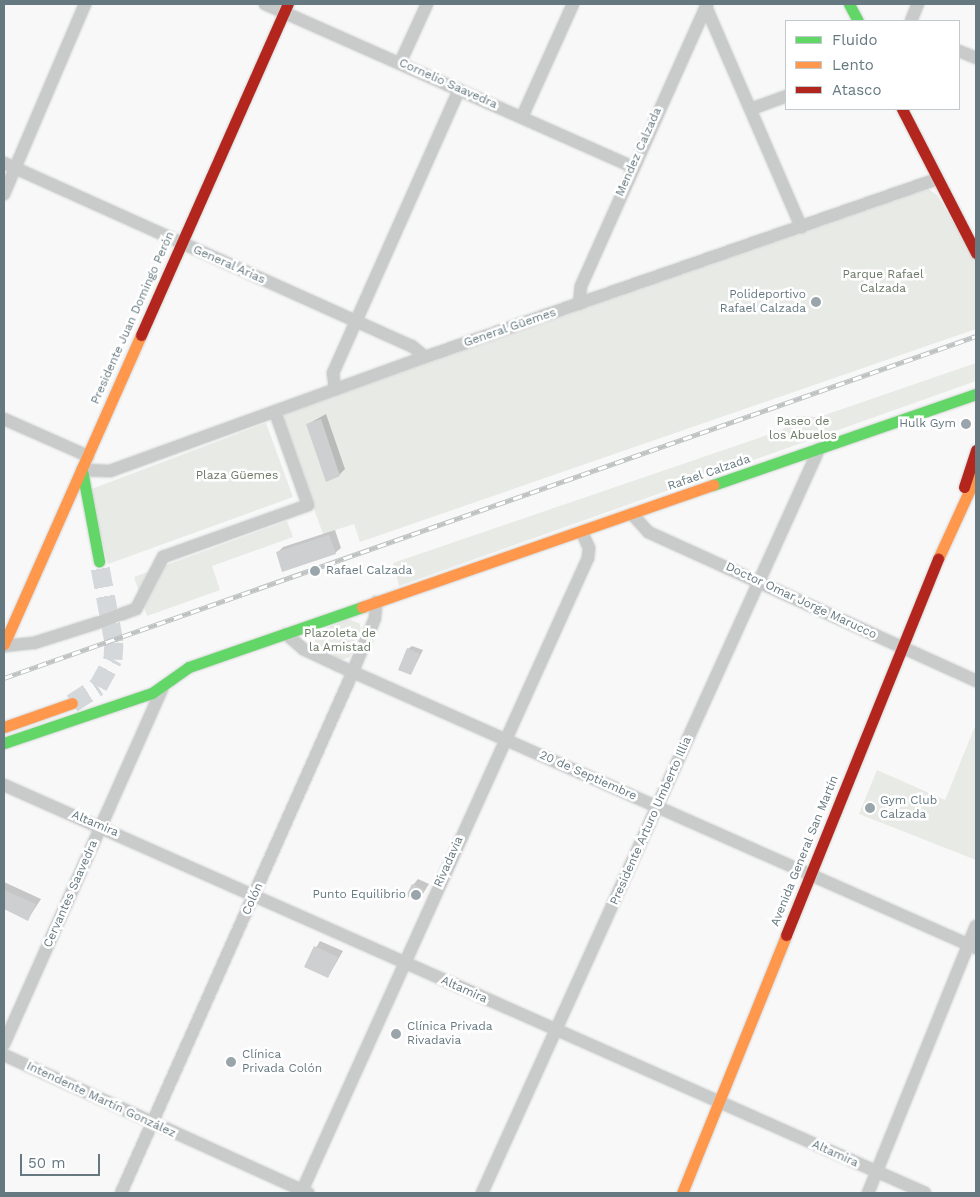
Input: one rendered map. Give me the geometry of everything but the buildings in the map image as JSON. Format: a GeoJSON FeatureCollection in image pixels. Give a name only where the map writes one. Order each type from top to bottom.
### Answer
{"type":"FeatureCollection","features":[{"type":"Feature","properties":{"kind":"street"},"geometry":{"type":"LineString","coordinates":[[4,194],[10,166],[85,4]]}},
{"type":"Feature","properties":{"kind":"street","name":"Cornelio Saavedra"},"geometry":{"type":"LineString","coordinates":[[265,4],[286,8],[400,63],[631,166]]}},
{"type":"Feature","properties":{"kind":"street"},"geometry":{"type":"LineString","coordinates":[[400,63],[427,4]]}},
{"type":"Feature","properties":{"kind":"street"},"geometry":{"type":"LineString","coordinates":[[522,117],[573,4]]}},
{"type":"Feature","properties":{"kind":"street"},"geometry":{"type":"LineString","coordinates":[[849,4],[857,20]]}},
{"type":"Feature","properties":{"kind":"street"},"geometry":{"type":"LineString","coordinates":[[911,20],[918,4]]}},
{"type":"Feature","properties":{"kind":"street"},"geometry":{"type":"LineString","coordinates":[[706,5],[801,227]]}},
{"type":"Feature","properties":{"kind":"street","name":"Mendez Calzada"},"geometry":{"type":"LineString","coordinates":[[579,304],[581,286],[631,166],[706,5]]}},
{"type":"Feature","properties":{"kind":"street","name":"Presidente Juan Domingo Perón"},"geometry":{"type":"LineString","coordinates":[[4,645],[286,8]]}},
{"type":"Feature","properties":{"kind":"street"},"geometry":{"type":"LineString","coordinates":[[960,51],[976,58]]}},
{"type":"Feature","properties":{"kind":"street"},"geometry":{"type":"LineString","coordinates":[[335,389],[333,373],[459,90]]}},
{"type":"Feature","properties":{"kind":"street"},"geometry":{"type":"LineString","coordinates":[[751,109],[785,96]]}},
{"type":"Feature","properties":{"kind":"street"},"geometry":{"type":"LineString","coordinates":[[902,110],[976,253]]}},
{"type":"Feature","properties":{"kind":"street","name":"General Arias"},"geometry":{"type":"LineString","coordinates":[[10,166],[412,346],[425,357]]}},
{"type":"Feature","properties":{"kind":"street","name":"General Güemes"},"geometry":{"type":"LineString","coordinates":[[82,470],[110,471],[425,357],[937,179]]}},
{"type":"Feature","properties":{"kind":"street","name":"Rafael Calzada"},"geometry":{"type":"LineString","coordinates":[[4,743],[162,688],[177,673],[189,668],[976,394]]}},
{"type":"Feature","properties":{"kind":"street"},"geometry":{"type":"LineString","coordinates":[[4,645],[34,644],[136,609],[163,557],[308,505],[275,412]]}},
{"type":"Feature","properties":{"kind":"street"},"geometry":{"type":"LineString","coordinates":[[4,419],[88,456]]}},
{"type":"Feature","properties":{"kind":"street","name":"Presidente Arturo Umberto Illia"},"geometry":{"type":"LineString","coordinates":[[482,1193],[819,449]]}},
{"type":"Feature","properties":{"kind":"street","name":"Avenida General San Martín"},"geometry":{"type":"LineString","coordinates":[[682,1193],[954,519],[976,450]]}},
{"type":"Feature","properties":{"kind":"street"},"geometry":{"type":"LineString","coordinates":[[82,470],[99,561]]}},
{"type":"Feature","properties":{"kind":"street"},"geometry":{"type":"LineString","coordinates":[[88,501],[95,485],[110,471]]}},
{"type":"Feature","properties":{"kind":"street","name":"Avenida General San Martín"},"geometry":{"type":"LineString","coordinates":[[954,519],[976,476]]}},
{"type":"Feature","properties":{"kind":"street","name":"Doctor Omar Jorge Marucco"},"geometry":{"type":"LineString","coordinates":[[632,514],[648,532],[760,581],[976,681]]}},
{"type":"Feature","properties":{"kind":"street","name":"Rivadavia"},"geometry":{"type":"LineString","coordinates":[[304,1192],[504,738],[588,558],[590,548],[582,532]]}},
{"type":"Feature","properties":{"kind":"street","name":"Colón"},"geometry":{"type":"LineString","coordinates":[[121,1193],[353,672],[376,618],[376,602]]}},
{"type":"Feature","properties":{"kind":"street","name":"20 de Septiembre"},"geometry":{"type":"LineString","coordinates":[[286,634],[303,648],[353,672],[972,946]]}},
{"type":"Feature","properties":{"kind":"street","name":"Cervantes Saavedra"},"geometry":{"type":"LineString","coordinates":[[4,1044],[162,688]]}},
{"type":"Feature","properties":{"kind":"street"},"geometry":{"type":"LineString","coordinates":[[4,727],[72,703]]}},
{"type":"Feature","properties":{"kind":"street","name":"Altamira"},"geometry":{"type":"LineString","coordinates":[[4,786],[101,827],[556,1032],[925,1193]]}},
{"type":"Feature","properties":{"kind":"street"},"geometry":{"type":"LineString","coordinates":[[868,1193],[972,946],[976,926]]}},
{"type":"Feature","properties":{"kind":"street","name":"Intendente Martín González"},"geometry":{"type":"LineString","coordinates":[[4,1055],[304,1192]]}},
{"type":"Feature","properties":{"kind":"green space","name":"Parque Rafael Calzada"},"geometry":{"type":"Polygon","coordinates":[[[927,188],[937,195],[976,261],[976,329],[360,542],[354,524],[323,534],[283,424],[282,416],[286,411],[927,188]]]}},
{"type":"Feature","properties":{"kind":"green space","name":"Paseo de los Abuelos"},"geometry":{"type":"Polygon","coordinates":[[[976,363],[976,381],[399,586],[393,563],[782,430],[797,416],[819,417],[976,363]]]}},
{"type":"Feature","properties":{"kind":"green space","name":"Plaza Güemes"},"geometry":{"type":"Polygon","coordinates":[[[266,423],[293,497],[108,564],[89,490],[266,423]]]}},
{"type":"Feature","properties":{"kind":"green space"},"geometry":{"type":"Polygon","coordinates":[[[287,521],[293,537],[212,566],[220,590],[147,616],[134,577],[287,521]]]}},
{"type":"Feature","properties":{"kind":"green space","name":"Plazoleta de la Amistad"},"geometry":{"type":"Polygon","coordinates":[[[348,619],[359,623],[361,628],[350,657],[341,660],[315,647],[315,633],[348,619]]]}},
{"type":"Feature","properties":{"kind":"green space"},"geometry":{"type":"Polygon","coordinates":[[[976,724],[976,860],[859,814],[877,770],[945,800],[976,724]]]}},
{"type":"Feature","properties":{"kind":"tunnel"},"geometry":{"type":"LineString","coordinates":[[72,703],[98,686],[113,659],[114,642],[99,561]]}},
{"type":"Feature","properties":{"kind":"railway"},"geometry":{"type":"LineString","coordinates":[[4,678],[976,336]]}},
{"type":"Feature","properties":{"kind":"traffic: fast"},"geometry":{"type":"LineString","coordinates":[[849,4],[857,20]]}},
{"type":"Feature","properties":{"kind":"traffic: fast"},"geometry":{"type":"LineString","coordinates":[[713,485],[976,394]]}},
{"type":"Feature","properties":{"kind":"traffic: fast"},"geometry":{"type":"LineString","coordinates":[[82,470],[99,561]]}},
{"type":"Feature","properties":{"kind":"traffic: fast"},"geometry":{"type":"LineString","coordinates":[[4,743],[152,693],[189,667],[362,607]]}},
{"type":"Feature","properties":{"kind":"traffic: slow"},"geometry":{"type":"LineString","coordinates":[[4,644],[141,335]]}},
{"type":"Feature","properties":{"kind":"traffic: slow"},"geometry":{"type":"LineString","coordinates":[[938,559],[976,476]]}},
{"type":"Feature","properties":{"kind":"traffic: slow"},"geometry":{"type":"LineString","coordinates":[[362,607],[713,485]]}},
{"type":"Feature","properties":{"kind":"traffic: slow"},"geometry":{"type":"LineString","coordinates":[[4,727],[72,703]]}},
{"type":"Feature","properties":{"kind":"traffic: slow"},"geometry":{"type":"LineString","coordinates":[[682,1193],[786,935]]}},
{"type":"Feature","properties":{"kind":"traffic: jam"},"geometry":{"type":"LineString","coordinates":[[141,335],[288,4]]}},
{"type":"Feature","properties":{"kind":"traffic: jam"},"geometry":{"type":"LineString","coordinates":[[903,110],[976,253]]}},
{"type":"Feature","properties":{"kind":"traffic: jam"},"geometry":{"type":"LineString","coordinates":[[964,487],[976,450]]}},
{"type":"Feature","properties":{"kind":"traffic: jam"},"geometry":{"type":"LineString","coordinates":[[786,935],[938,559]]}},
{"type":"Feature","properties":{"kind":"place","name":"Polideportivo Rafael Calzada"},"geometry":{"type":"Point","coordinates":[816,302]}},
{"type":"Feature","properties":{"kind":"place","name":"Hulk Gym"},"geometry":{"type":"Point","coordinates":[966,424]}},
{"type":"Feature","properties":{"kind":"place","name":"Rafael Calzada"},"geometry":{"type":"Point","coordinates":[315,571]}},
{"type":"Feature","properties":{"kind":"place","name":"Gym Club Calzada"},"geometry":{"type":"Point","coordinates":[870,808]}},
{"type":"Feature","properties":{"kind":"place","name":"Punto Equilibrio"},"geometry":{"type":"Point","coordinates":[416,895]}},
{"type":"Feature","properties":{"kind":"place","name":"Clínica Privada Rivadavia"},"geometry":{"type":"Point","coordinates":[396,1034]}},
{"type":"Feature","properties":{"kind":"place","name":"Clínica Privada Colón"},"geometry":{"type":"Point","coordinates":[231,1062]}}]}
